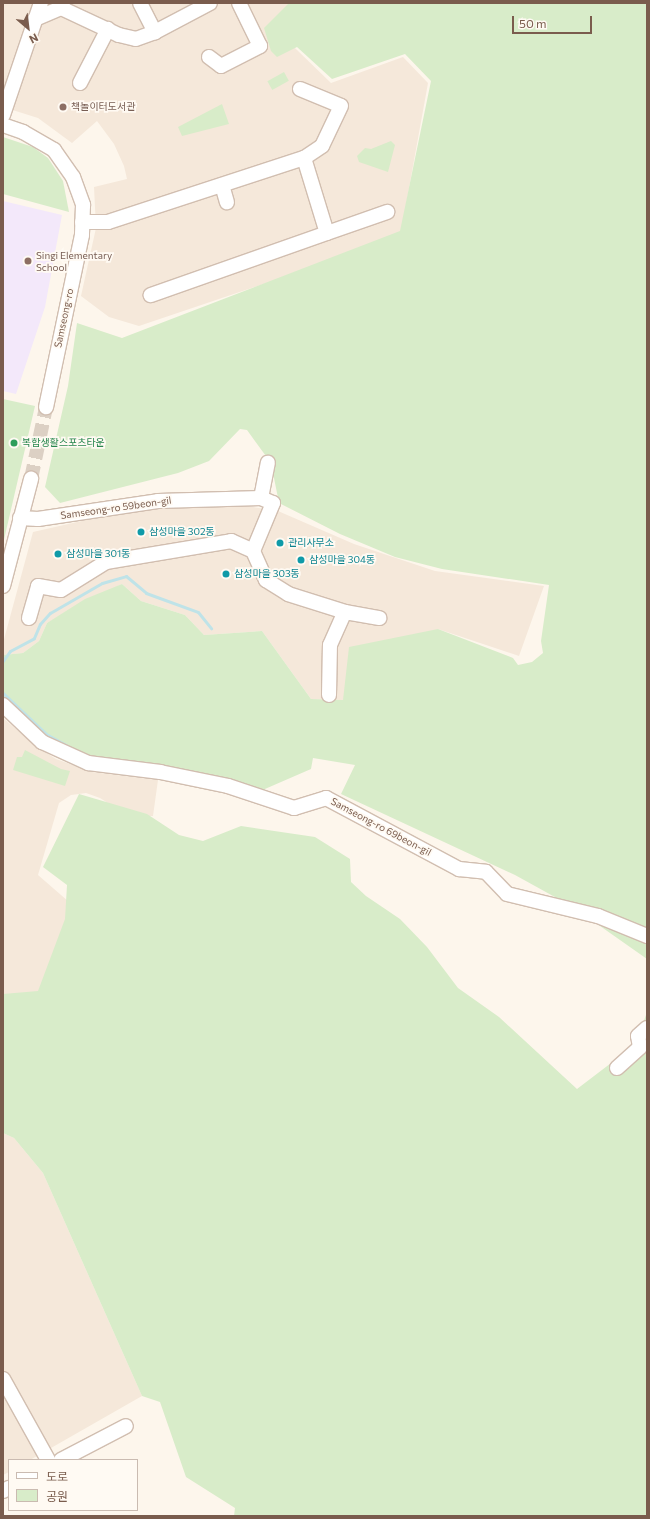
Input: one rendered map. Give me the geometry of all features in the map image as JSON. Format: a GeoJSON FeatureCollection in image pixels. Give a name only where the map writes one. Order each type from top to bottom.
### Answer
{"type":"FeatureCollection","features":[{"type":"Feature","properties":{"kind":"street"},"geometry":{"type":"LineString","coordinates":[[3,115],[41,3]]}},
{"type":"Feature","properties":{"kind":"street"},"geometry":{"type":"LineString","coordinates":[[140,3],[155,32]]}},
{"type":"Feature","properties":{"kind":"street"},"geometry":{"type":"LineString","coordinates":[[35,19],[62,6],[108,29],[136,39],[155,32],[210,3]]}},
{"type":"Feature","properties":{"kind":"street"},"geometry":{"type":"LineString","coordinates":[[209,57],[220,66],[260,46],[239,3]]}},
{"type":"Feature","properties":{"kind":"street"},"geometry":{"type":"LineString","coordinates":[[80,83],[108,29]]}},
{"type":"Feature","properties":{"kind":"street"},"geometry":{"type":"LineString","coordinates":[[82,222],[108,222],[304,158],[322,146],[341,106],[300,89]]}},
{"type":"Feature","properties":{"kind":"street","name":"Samseong-ro"},"geometry":{"type":"LineString","coordinates":[[3,125],[23,132],[54,150],[73,177],[84,205],[46,407]]}},
{"type":"Feature","properties":{"kind":"street"},"geometry":{"type":"LineString","coordinates":[[304,158],[326,233]]}},
{"type":"Feature","properties":{"kind":"street"},"geometry":{"type":"LineString","coordinates":[[222,185],[228,202]]}},
{"type":"Feature","properties":{"kind":"street"},"geometry":{"type":"LineString","coordinates":[[151,295],[387,212]]}},
{"type":"Feature","properties":{"kind":"street"},"geometry":{"type":"LineString","coordinates":[[268,463],[267,501],[254,551],[266,580],[288,594],[345,612],[379,618]]}},
{"type":"Feature","properties":{"kind":"street"},"geometry":{"type":"LineString","coordinates":[[3,586],[31,479]]}},
{"type":"Feature","properties":{"kind":"street","name":"Samseong-ro 59beon-gil"},"geometry":{"type":"LineString","coordinates":[[20,518],[38,519],[158,501],[267,501]]}},
{"type":"Feature","properties":{"kind":"street"},"geometry":{"type":"LineString","coordinates":[[29,618],[38,586],[60,590],[106,562],[231,541],[254,551]]}},
{"type":"Feature","properties":{"kind":"street"},"geometry":{"type":"LineString","coordinates":[[329,695],[330,645],[345,612]]}},
{"type":"Feature","properties":{"kind":"street","name":"Samseong-ro 69beon-gil"},"geometry":{"type":"LineString","coordinates":[[3,705],[42,742],[88,764],[160,772],[228,786],[294,808],[326,798],[459,869],[486,872],[507,894],[598,916],[647,936]]}},
{"type":"Feature","properties":{"kind":"street"},"geometry":{"type":"LineString","coordinates":[[617,1068],[640,1047],[638,1036],[647,1028]]}},
{"type":"Feature","properties":{"kind":"street"},"geometry":{"type":"LineString","coordinates":[[3,1379],[47,1459]]}},
{"type":"Feature","properties":{"kind":"street"},"geometry":{"type":"LineString","coordinates":[[64,1459],[126,1426]]}},
{"type":"Feature","properties":{"kind":"shaded area"},"geometry":{"type":"Polygon","coordinates":[[[3,3],[301,3],[281,34],[331,83],[403,57],[428,83],[400,238],[139,326],[109,317],[81,296],[96,228],[94,187],[127,179],[124,166],[114,144],[97,121],[72,143],[38,118],[3,107],[3,3]]]}},
{"type":"Feature","properties":{"kind":"shaded area","name":"Singi Elementary School"},"geometry":{"type":"Polygon","coordinates":[[[3,201],[62,215],[45,307],[16,394],[3,391],[3,201]]]}},
{"type":"Feature","properties":{"kind":"shaded area"},"geometry":{"type":"Polygon","coordinates":[[[148,506],[253,507],[278,511],[354,544],[435,571],[544,586],[519,656],[438,629],[343,700],[311,699],[262,631],[204,635],[185,615],[141,601],[122,584],[47,623],[39,641],[23,653],[3,655],[3,643],[33,532],[148,506]]]}},
{"type":"Feature","properties":{"kind":"shaded area"},"geometry":{"type":"Polygon","coordinates":[[[3,718],[36,746],[56,759],[92,772],[158,780],[153,816],[128,816],[100,798],[86,793],[71,795],[59,803],[38,875],[107,935],[44,1005],[3,1003],[3,718]]]}},
{"type":"Feature","properties":{"kind":"shaded area"},"geometry":{"type":"Polygon","coordinates":[[[3,1133],[14,1138],[43,1173],[142,1396],[32,1459],[8,1459],[8,1472],[3,1475],[3,1133]]]}},
{"type":"Feature","properties":{"kind":"green space"},"geometry":{"type":"Polygon","coordinates":[[[289,3],[647,3],[647,959],[573,907],[515,875],[341,794],[355,765],[313,758],[311,769],[258,792],[149,763],[102,761],[35,731],[3,701],[3,655],[23,653],[39,641],[47,623],[85,599],[122,584],[141,601],[185,615],[204,635],[262,631],[311,699],[343,700],[349,647],[438,629],[513,658],[518,665],[532,662],[543,653],[541,641],[549,585],[442,569],[395,557],[340,534],[279,503],[271,463],[247,430],[240,429],[209,461],[178,473],[60,503],[45,487],[68,386],[77,323],[122,338],[400,231],[431,81],[405,54],[332,79],[297,47],[277,57],[271,51],[264,28],[289,3]]]}},
{"type":"Feature","properties":{"kind":"green space"},"geometry":{"type":"Polygon","coordinates":[[[284,72],[289,81],[272,90],[267,81],[284,72]]]}},
{"type":"Feature","properties":{"kind":"green space"},"geometry":{"type":"Polygon","coordinates":[[[222,104],[229,124],[182,136],[178,127],[222,104]]]}},
{"type":"Feature","properties":{"kind":"green space"},"geometry":{"type":"Polygon","coordinates":[[[3,137],[33,147],[48,158],[63,181],[69,212],[3,194],[3,137]]]}},
{"type":"Feature","properties":{"kind":"green space"},"geometry":{"type":"Polygon","coordinates":[[[391,141],[395,145],[388,172],[359,162],[357,156],[365,148],[371,149],[391,141]]]}},
{"type":"Feature","properties":{"kind":"green space","name":"복합생활스포츠타운"},"geometry":{"type":"Polygon","coordinates":[[[3,399],[35,406],[3,544],[3,399]]]}},
{"type":"Feature","properties":{"kind":"green space"},"geometry":{"type":"Polygon","coordinates":[[[25,750],[61,769],[70,771],[65,786],[13,770],[17,757],[22,757],[25,750]]]}},
{"type":"Feature","properties":{"kind":"green space"},"geometry":{"type":"Polygon","coordinates":[[[79,794],[147,814],[179,835],[203,841],[241,826],[315,837],[350,859],[351,882],[366,896],[400,919],[427,947],[458,988],[499,1017],[577,1089],[636,1044],[647,1012],[647,1516],[234,1516],[235,1508],[186,1477],[160,1402],[142,1396],[43,1173],[14,1138],[3,1133],[3,994],[38,991],[65,919],[67,885],[43,867],[79,794]]]}},
{"type":"Feature","properties":{"kind":"waterway"},"geometry":{"type":"LineString","coordinates":[[3,661],[10,651],[34,638],[40,624],[50,613],[102,583],[126,576],[146,593],[198,612],[211,628]]}},
{"type":"Feature","properties":{"kind":"waterway"},"geometry":{"type":"LineString","coordinates":[[3,693],[46,734],[66,745]]}},
{"type":"Feature","properties":{"kind":"tunnel"},"geometry":{"type":"LineString","coordinates":[[31,479],[46,407]]}},
{"type":"Feature","properties":{"kind":"place","name":"책놀이터도서관"},"geometry":{"type":"Point","coordinates":[63,107]}},
{"type":"Feature","properties":{"kind":"place","name":"Singi Elementary School"},"geometry":{"type":"Point","coordinates":[28,261]}},
{"type":"Feature","properties":{"kind":"place","name":"복합생활스포츠타운"},"geometry":{"type":"Point","coordinates":[14,443]}},
{"type":"Feature","properties":{"kind":"place","name":"삼성마을 302동"},"geometry":{"type":"Point","coordinates":[141,532]}},
{"type":"Feature","properties":{"kind":"place","name":"관리사무소"},"geometry":{"type":"Point","coordinates":[280,543]}},
{"type":"Feature","properties":{"kind":"place","name":"삼성마을 301동"},"geometry":{"type":"Point","coordinates":[58,554]}},
{"type":"Feature","properties":{"kind":"place","name":"삼성마을 304동"},"geometry":{"type":"Point","coordinates":[301,560]}},
{"type":"Feature","properties":{"kind":"place","name":"삼성마을 303동"},"geometry":{"type":"Point","coordinates":[226,574]}}]}
